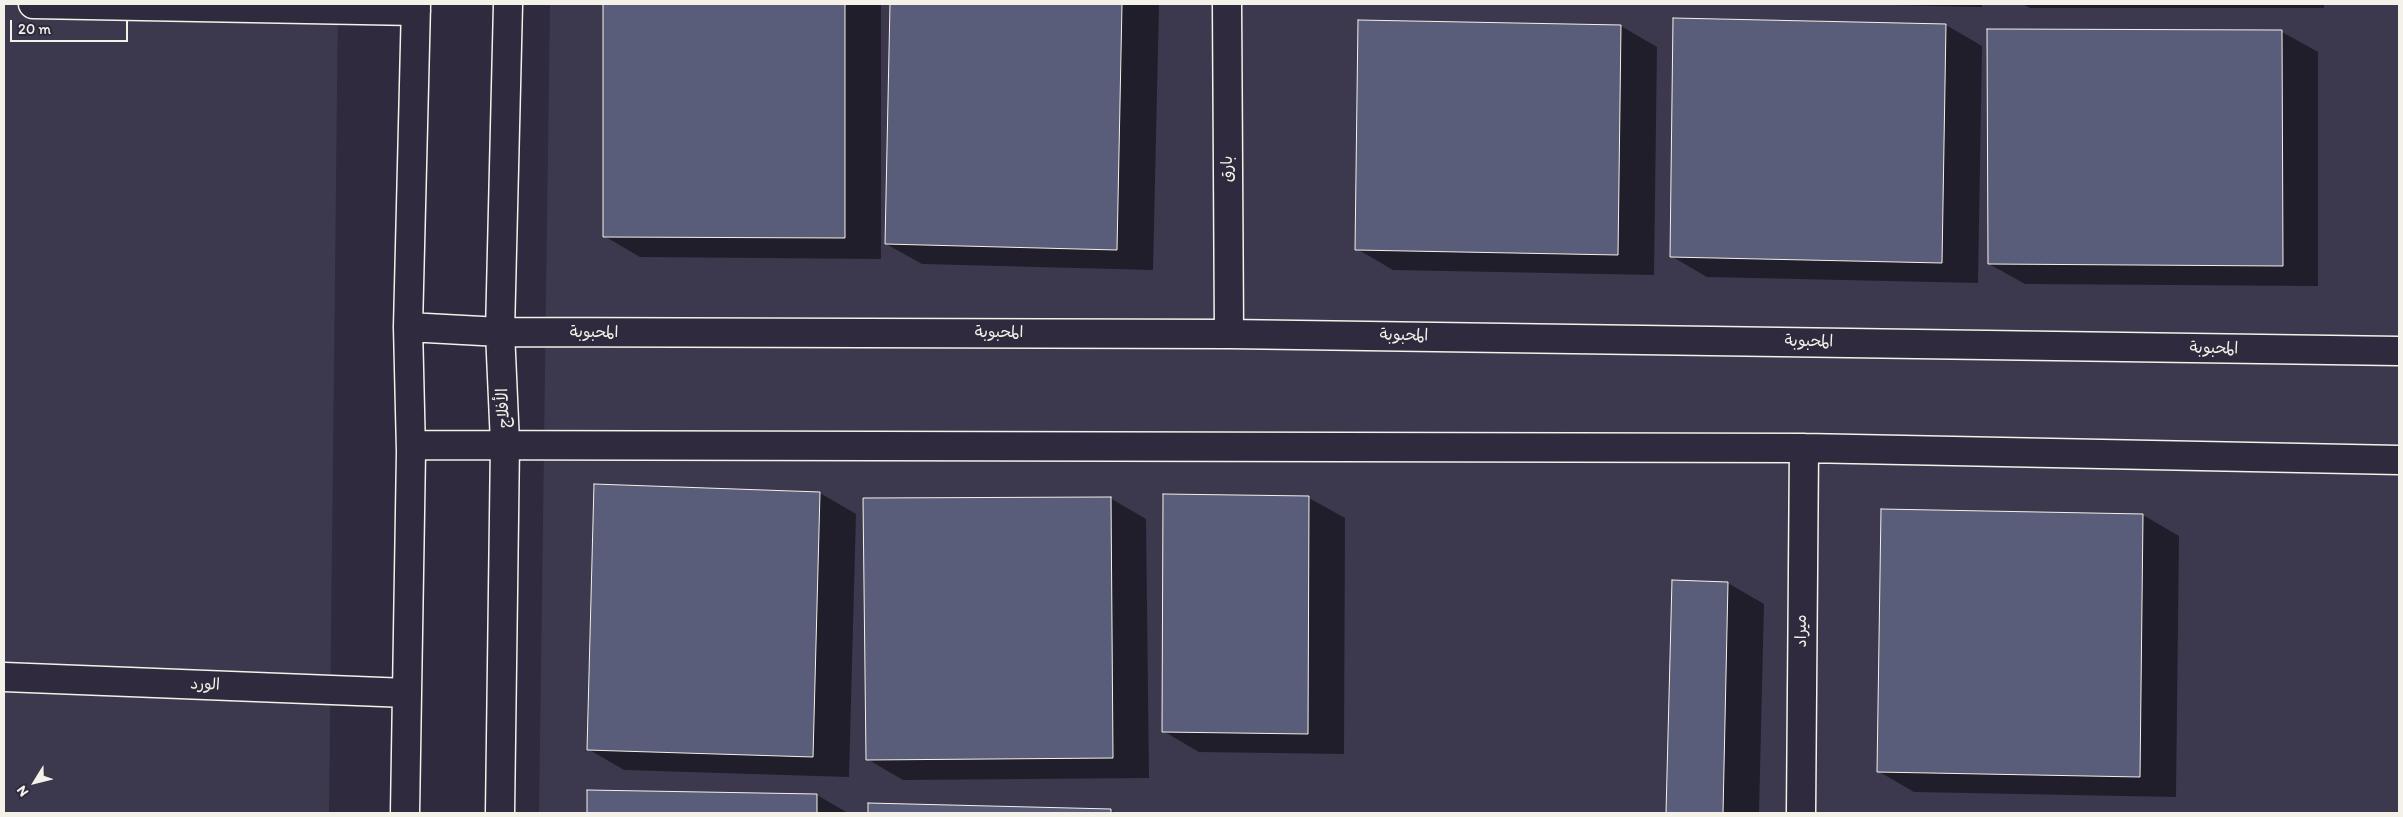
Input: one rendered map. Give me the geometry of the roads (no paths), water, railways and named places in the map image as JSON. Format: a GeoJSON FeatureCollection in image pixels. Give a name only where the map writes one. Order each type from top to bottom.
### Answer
{"type":"FeatureCollection","features":[{"type":"Feature","properties":{"kind":"street"},"geometry":{"type":"LineString","coordinates":[[33,4],[416,8],[408,327],[411,444],[406,813]]}},
{"type":"Feature","properties":{"kind":"street","name":"الأفلاج"},"geometry":{"type":"LineString","coordinates":[[500,813],[505,443],[500,332],[508,4]]}},
{"type":"Feature","properties":{"kind":"street","name":"بارق"},"geometry":{"type":"LineString","coordinates":[[1227,4],[1229,334]]}},
{"type":"Feature","properties":{"kind":"street","name":"المحبوبة"},"geometry":{"type":"LineString","coordinates":[[408,327],[500,332],[1229,334],[2399,352]]}},
{"type":"Feature","properties":{"kind":"street"},"geometry":{"type":"LineString","coordinates":[[411,444],[1804,448],[2399,460]]}},
{"type":"Feature","properties":{"kind":"street","name":"ميراد"},"geometry":{"type":"LineString","coordinates":[[1800,813],[1804,448]]}},
{"type":"Feature","properties":{"kind":"street","name":"الورد"},"geometry":{"type":"LineString","coordinates":[[4,677],[407,693]]}}]}
